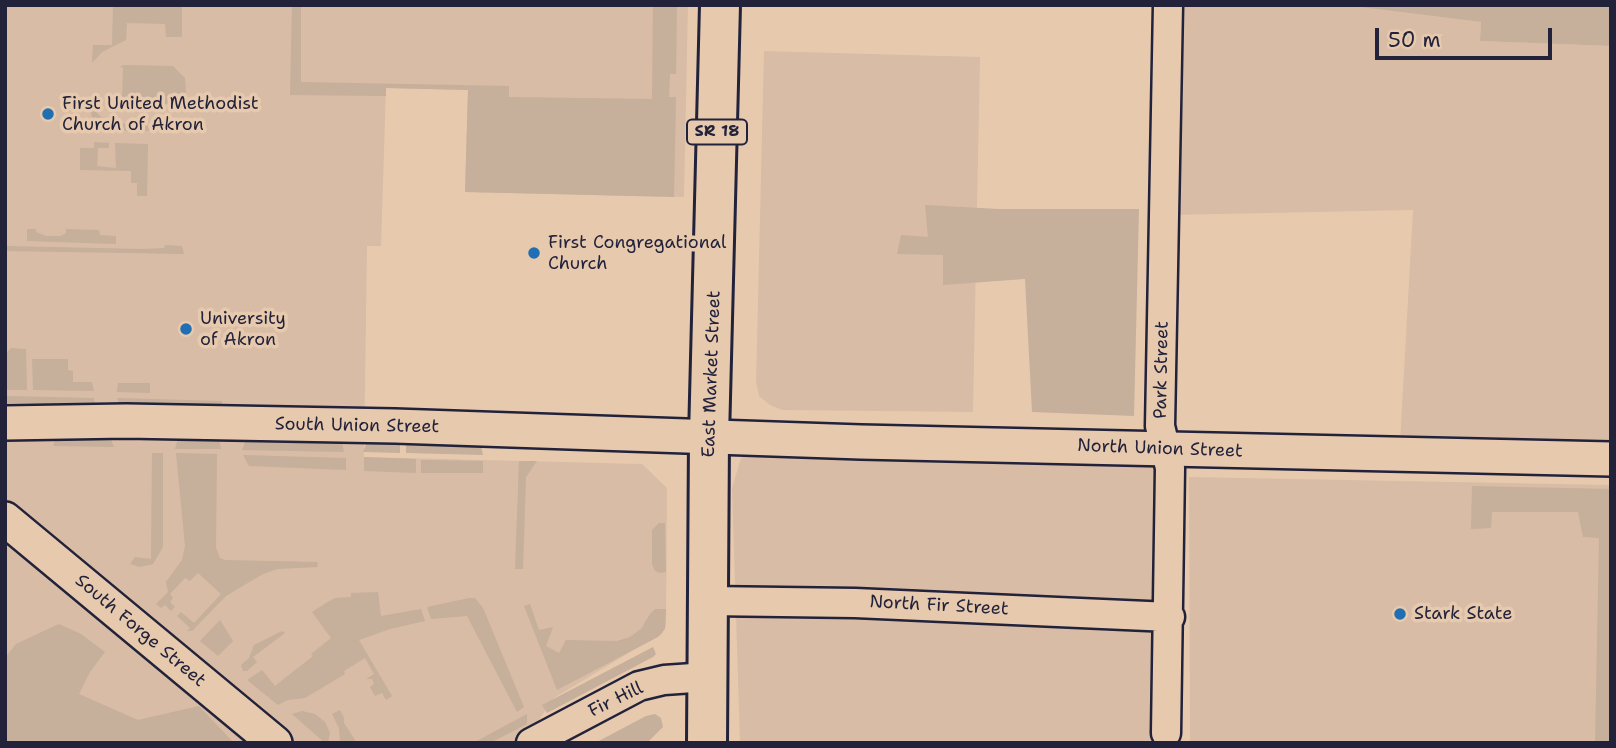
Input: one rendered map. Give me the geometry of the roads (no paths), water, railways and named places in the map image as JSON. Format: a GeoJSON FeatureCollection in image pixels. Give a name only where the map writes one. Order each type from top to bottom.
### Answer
{"type":"FeatureCollection","features":[{"type":"Feature","properties":{"kind":"main road","name":"East Market Street"},"geometry":{"type":"LineString","coordinates":[[706,743],[709,437],[720,5]]}},
{"type":"Feature","properties":{"kind":"street","name":"Park Street"},"geometry":{"type":"LineString","coordinates":[[1166,733],[1170,617],[1170,468],[1160,426],[1168,5]]}},
{"type":"Feature","properties":{"kind":"street","name":"South Union Street"},"geometry":{"type":"LineString","coordinates":[[5,423],[126,421],[330,425],[709,437]]}},
{"type":"Feature","properties":{"kind":"street","name":"North Union Street"},"geometry":{"type":"LineString","coordinates":[[709,437],[1611,458]]}},
{"type":"Feature","properties":{"kind":"street","name":"South Forge Street"},"geometry":{"type":"LineString","coordinates":[[5,519],[275,743]]}},
{"type":"Feature","properties":{"kind":"street","name":"North Fir Street"},"geometry":{"type":"LineString","coordinates":[[708,601],[855,603],[1170,617]]}},
{"type":"Feature","properties":{"kind":"street","name":"Fir Hill"},"geometry":{"type":"LineString","coordinates":[[531,743],[639,686],[664,680],[708,677]]}},
{"type":"Feature","properties":{"kind":"place","name":"First United Methodist Church of Akron"},"geometry":{"type":"Point","coordinates":[48,114]}},
{"type":"Feature","properties":{"kind":"place","name":"First Congregational Church"},"geometry":{"type":"Point","coordinates":[534,253]}},
{"type":"Feature","properties":{"kind":"place","name":"University of Akron"},"geometry":{"type":"Point","coordinates":[186,329]}},
{"type":"Feature","properties":{"kind":"place","name":"Stark State"},"geometry":{"type":"Point","coordinates":[1400,614]}}]}
